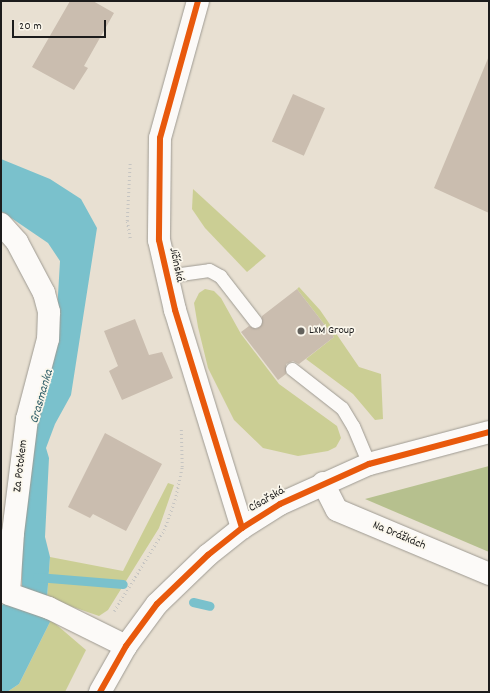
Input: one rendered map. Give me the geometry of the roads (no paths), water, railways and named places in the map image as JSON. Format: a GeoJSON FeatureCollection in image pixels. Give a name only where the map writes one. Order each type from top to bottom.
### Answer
{"type":"FeatureCollection","features":[{"type":"Feature","properties":{"kind":"street","name":"Jičínská"},"geometry":{"type":"LineString","coordinates":[[198,1],[160,138],[158,211],[160,240],[166,276],[242,528]]}},
{"type":"Feature","properties":{"kind":"street","name":"Za Potokem"},"geometry":{"type":"LineString","coordinates":[[1,224],[17,242],[44,293],[49,312],[48,339],[27,419],[13,533],[10,594],[49,608],[126,646]]}},
{"type":"Feature","properties":{"kind":"street","name":"Císařská"},"geometry":{"type":"LineString","coordinates":[[100,692],[126,646],[157,604],[174,585],[242,528],[280,504],[323,483],[370,464],[489,432]]}},
{"type":"Feature","properties":{"kind":"street","name":"Na Drážkách"},"geometry":{"type":"LineString","coordinates":[[323,483],[337,510],[489,574]]}},
{"type":"Feature","properties":{"kind":"lane"},"geometry":{"type":"LineString","coordinates":[[166,276],[209,270],[220,276],[255,321]]}},
{"type":"Feature","properties":{"kind":"lane"},"geometry":{"type":"LineString","coordinates":[[292,369],[342,408],[354,426],[370,464]]}},
{"type":"Feature","properties":{"kind":"water","name":"Grasmanka"},"geometry":{"type":"Polygon","coordinates":[[[1,159],[50,179],[81,199],[97,228],[71,395],[55,424],[46,448],[49,458],[45,537],[50,557],[47,598],[51,620],[19,684],[7,692],[1,692],[1,607],[3,604],[17,605],[22,589],[22,533],[35,419],[57,312],[60,261],[48,243],[1,211],[1,159]]]}},
{"type":"Feature","properties":{"kind":"waterway"},"geometry":{"type":"LineString","coordinates":[[37,577],[123,584]]}},
{"type":"Feature","properties":{"kind":"waterway"},"geometry":{"type":"LineString","coordinates":[[193,602],[210,606]]}},
{"type":"Feature","properties":{"kind":"place","name":"LXM Group"},"geometry":{"type":"Point","coordinates":[301,331]}}]}
